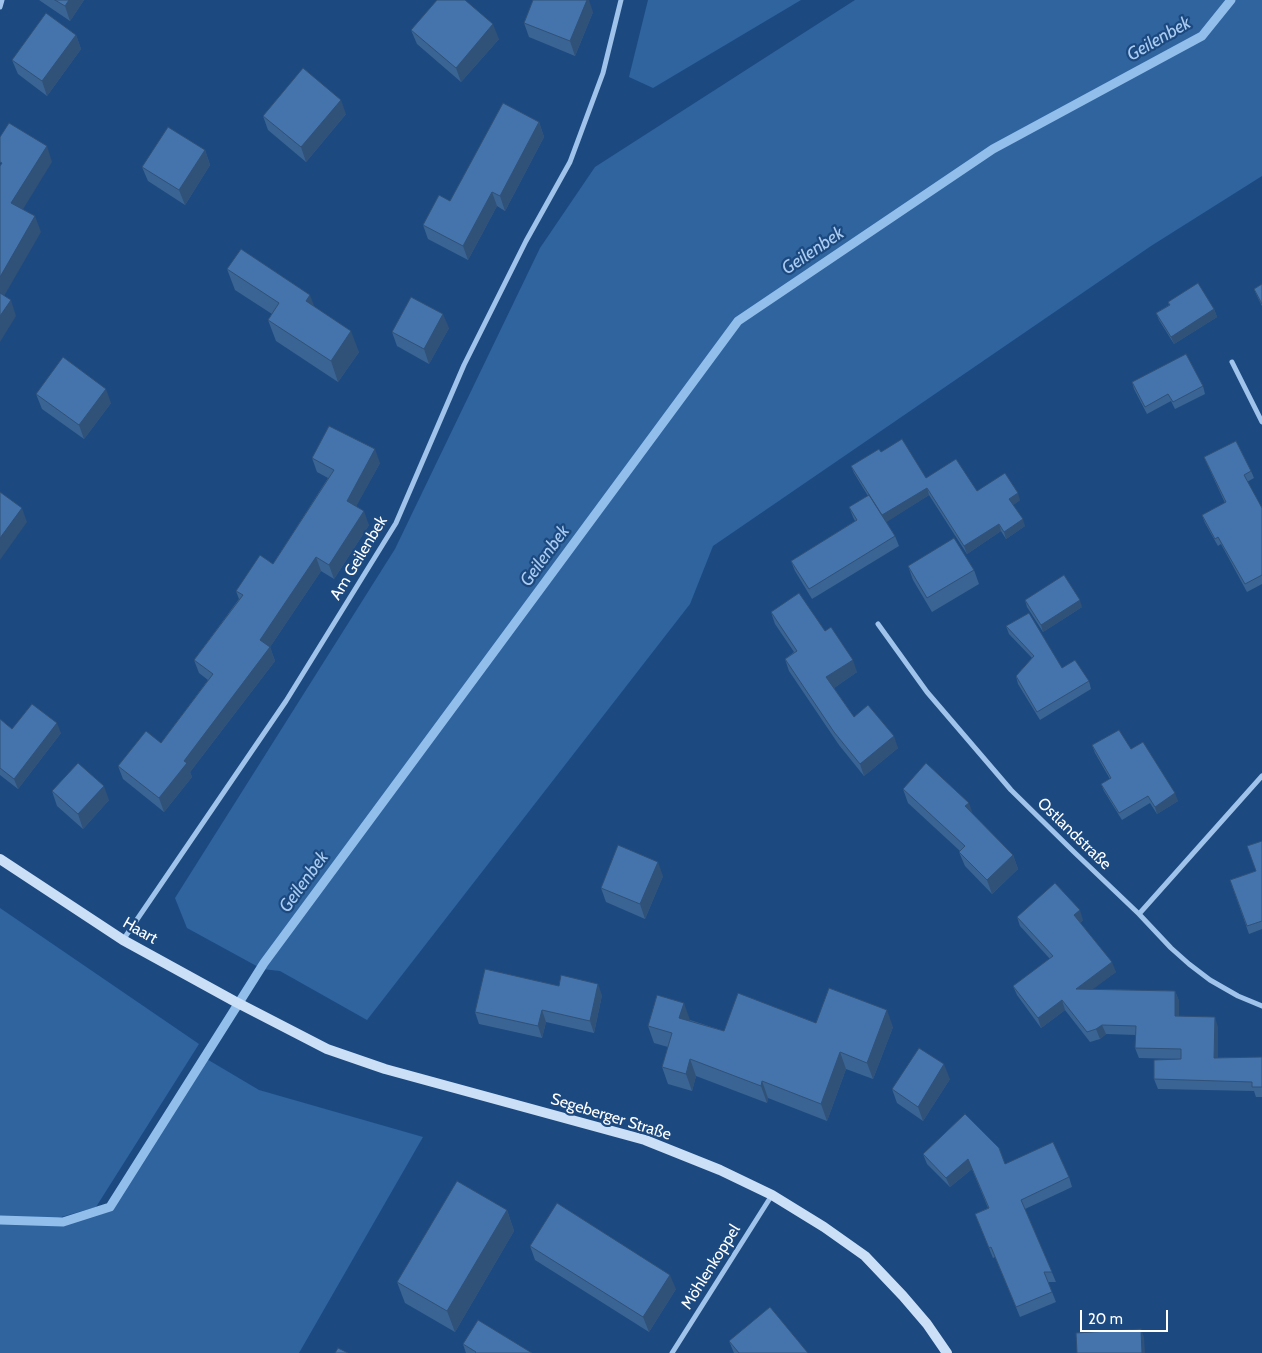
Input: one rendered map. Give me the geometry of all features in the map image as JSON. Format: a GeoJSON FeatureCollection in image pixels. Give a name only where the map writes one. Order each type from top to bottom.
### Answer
{"type":"FeatureCollection","features":[{"type":"Feature","properties":{"kind":"main road","name":"Haart"},"geometry":{"type":"LineString","coordinates":[[0,859],[124,940],[271,1020]]}},
{"type":"Feature","properties":{"kind":"main road","name":"Segeberger Straße"},"geometry":{"type":"LineString","coordinates":[[271,1020],[327,1049],[385,1069],[645,1140],[720,1170],[772,1195],[824,1227],[865,1256],[927,1324],[946,1353]]}},
{"type":"Feature","properties":{"kind":"street"},"geometry":{"type":"LineString","coordinates":[[0,7],[2,0]]}},
{"type":"Feature","properties":{"kind":"street","name":"Am Geilenbek"},"geometry":{"type":"LineString","coordinates":[[124,940],[286,701],[396,523],[464,365],[526,241],[570,162],[603,73],[622,0]]}},
{"type":"Feature","properties":{"kind":"street"},"geometry":{"type":"LineString","coordinates":[[1232,362],[1262,422]]}},
{"type":"Feature","properties":{"kind":"street","name":"Ostlandstraße"},"geometry":{"type":"LineString","coordinates":[[878,624],[927,692],[1011,790],[1172,948],[1196,969],[1210,980],[1238,996],[1262,1006]]}},
{"type":"Feature","properties":{"kind":"street"},"geometry":{"type":"LineString","coordinates":[[1139,914],[1262,776]]}},
{"type":"Feature","properties":{"kind":"street","name":"Möhlenkoppel"},"geometry":{"type":"LineString","coordinates":[[672,1353],[772,1195]]}},
{"type":"Feature","properties":{"kind":"shaded area"},"geometry":{"type":"Polygon","coordinates":[[[648,0],[801,0],[653,88],[629,77],[648,0]]]}},
{"type":"Feature","properties":{"kind":"shaded area"},"geometry":{"type":"Polygon","coordinates":[[[855,0],[1262,0],[1262,176],[1151,246],[713,546],[690,604],[367,1020],[280,971],[262,969],[187,928],[175,898],[395,549],[540,248],[595,167],[855,0]]]}},
{"type":"Feature","properties":{"kind":"shaded area"},"geometry":{"type":"Polygon","coordinates":[[[0,908],[199,1044],[96,1207],[58,1218],[0,1217],[0,908]]]}},
{"type":"Feature","properties":{"kind":"shaded area"},"geometry":{"type":"Polygon","coordinates":[[[205,1058],[259,1090],[423,1137],[299,1353],[0,1353],[0,1220],[63,1222],[110,1207],[205,1058]]]}},
{"type":"Feature","properties":{"kind":"building"},"geometry":{"type":"Polygon","coordinates":[[[55,0],[69,0],[65,6],[55,0]]]}},
{"type":"Feature","properties":{"kind":"building"},"geometry":{"type":"Polygon","coordinates":[[[437,0],[465,0],[493,24],[456,68],[411,30],[437,0]]]}},
{"type":"Feature","properties":{"kind":"building"},"geometry":{"type":"Polygon","coordinates":[[[533,0],[587,0],[570,41],[524,23],[533,0]]]}},
{"type":"Feature","properties":{"kind":"building"},"geometry":{"type":"Polygon","coordinates":[[[46,13],[76,35],[42,81],[12,60],[46,13]]]}},
{"type":"Feature","properties":{"kind":"building"},"geometry":{"type":"Polygon","coordinates":[[[303,68],[341,100],[301,147],[263,116],[303,68]]]}},
{"type":"Feature","properties":{"kind":"building"},"geometry":{"type":"Polygon","coordinates":[[[503,103],[539,122],[500,196],[492,192],[463,246],[423,225],[439,195],[450,201],[503,103]]]}},
{"type":"Feature","properties":{"kind":"building"},"geometry":{"type":"Polygon","coordinates":[[[9,123],[47,146],[11,203],[35,216],[0,277],[0,166],[2,163],[0,162],[0,137],[9,123]]]}},
{"type":"Feature","properties":{"kind":"building"},"geometry":{"type":"Polygon","coordinates":[[[168,127],[205,150],[179,190],[142,167],[168,127]]]}},
{"type":"Feature","properties":{"kind":"building"},"geometry":{"type":"Polygon","coordinates":[[[241,249],[310,295],[306,301],[351,331],[331,361],[268,320],[279,303],[227,269],[241,249]]]}},
{"type":"Feature","properties":{"kind":"building"},"geometry":{"type":"Polygon","coordinates":[[[1198,283],[1214,309],[1171,337],[1156,313],[1170,305],[1168,302],[1198,283]]]}},
{"type":"Feature","properties":{"kind":"building"},"geometry":{"type":"Polygon","coordinates":[[[1262,284],[1262,304],[1254,289],[1262,284]]]}},
{"type":"Feature","properties":{"kind":"building"},"geometry":{"type":"Polygon","coordinates":[[[0,293],[11,300],[0,316],[0,293]]]}},
{"type":"Feature","properties":{"kind":"building"},"geometry":{"type":"Polygon","coordinates":[[[411,297],[443,314],[424,349],[392,332],[411,297]]]}},
{"type":"Feature","properties":{"kind":"building"},"geometry":{"type":"Polygon","coordinates":[[[1186,354],[1203,386],[1173,402],[1168,394],[1145,407],[1132,382],[1186,354]]]}},
{"type":"Feature","properties":{"kind":"building"},"geometry":{"type":"Polygon","coordinates":[[[63,357],[106,389],[79,425],[36,394],[63,357]]]}},
{"type":"Feature","properties":{"kind":"building"},"geometry":{"type":"Polygon","coordinates":[[[329,426],[375,449],[347,501],[364,511],[329,565],[316,557],[260,640],[270,647],[184,761],[187,763],[159,798],[118,766],[146,731],[161,743],[213,674],[194,660],[243,595],[236,591],[260,555],[273,564],[334,470],[312,458],[329,426]]]}},
{"type":"Feature","properties":{"kind":"building"},"geometry":{"type":"Polygon","coordinates":[[[902,439],[926,478],[956,459],[977,491],[1005,473],[1018,493],[1009,499],[1023,519],[1004,532],[999,524],[964,546],[927,488],[882,515],[851,466],[879,449],[881,452],[902,439]]]}},
{"type":"Feature","properties":{"kind":"building"},"geometry":{"type":"Polygon","coordinates":[[[1236,441],[1251,471],[1244,475],[1262,508],[1262,575],[1245,584],[1218,537],[1215,539],[1202,515],[1226,502],[1204,457],[1236,441]]]}},
{"type":"Feature","properties":{"kind":"building"},"geometry":{"type":"Polygon","coordinates":[[[0,492],[22,508],[0,538],[0,492]]]}},
{"type":"Feature","properties":{"kind":"building"},"geometry":{"type":"Polygon","coordinates":[[[869,495],[895,536],[809,589],[791,561],[857,520],[849,507],[869,495]]]}},
{"type":"Feature","properties":{"kind":"building"},"geometry":{"type":"Polygon","coordinates":[[[954,538],[974,570],[927,598],[908,566],[954,538]]]}},
{"type":"Feature","properties":{"kind":"building"},"geometry":{"type":"Polygon","coordinates":[[[1064,575],[1080,600],[1041,625],[1025,600],[1064,575]]]}},
{"type":"Feature","properties":{"kind":"building"},"geometry":{"type":"Polygon","coordinates":[[[799,593],[825,631],[831,627],[853,660],[826,677],[854,717],[868,705],[894,736],[860,764],[834,732],[785,659],[797,651],[771,612],[799,593]]]}},
{"type":"Feature","properties":{"kind":"building"},"geometry":{"type":"Polygon","coordinates":[[[1029,613],[1062,668],[1075,660],[1089,681],[1037,712],[1016,676],[1034,656],[1006,626],[1029,613]]]}},
{"type":"Feature","properties":{"kind":"building"},"geometry":{"type":"Polygon","coordinates":[[[32,704],[57,723],[14,779],[0,768],[0,719],[12,729],[32,704]]]}},
{"type":"Feature","properties":{"kind":"building"},"geometry":{"type":"Polygon","coordinates":[[[1119,730],[1131,749],[1143,742],[1175,793],[1155,807],[1148,796],[1119,813],[1101,784],[1111,778],[1092,745],[1119,730]]]}},
{"type":"Feature","properties":{"kind":"building"},"geometry":{"type":"Polygon","coordinates":[[[78,763],[104,786],[78,814],[52,791],[78,763]]]}},
{"type":"Feature","properties":{"kind":"building"},"geometry":{"type":"Polygon","coordinates":[[[926,763],[969,803],[965,806],[1013,855],[987,880],[959,852],[965,846],[903,789],[926,763]]]}},
{"type":"Feature","properties":{"kind":"building"},"geometry":{"type":"Polygon","coordinates":[[[1262,841],[1262,921],[1247,926],[1230,880],[1256,871],[1247,846],[1262,841]]]}},
{"type":"Feature","properties":{"kind":"building"},"geometry":{"type":"Polygon","coordinates":[[[618,845],[658,862],[640,904],[601,888],[618,845]]]}},
{"type":"Feature","properties":{"kind":"building"},"geometry":{"type":"Polygon","coordinates":[[[1055,883],[1080,910],[1074,915],[1112,962],[1076,989],[1175,991],[1175,1016],[1215,1017],[1214,1058],[1262,1057],[1262,1087],[1252,1087],[1252,1082],[1154,1079],[1154,1060],[1181,1059],[1181,1049],[1135,1048],[1136,1026],[1102,1025],[1087,1032],[1062,1000],[1038,1018],[1013,986],[1053,956],[1017,917],[1055,883]]]}},
{"type":"Feature","properties":{"kind":"building"},"geometry":{"type":"Polygon","coordinates":[[[485,969],[559,986],[561,975],[598,984],[590,1021],[542,1010],[538,1026],[475,1012],[485,969]]]}},
{"type":"Feature","properties":{"kind":"building"},"geometry":{"type":"Polygon","coordinates":[[[829,988],[887,1010],[867,1063],[840,1052],[821,1104],[762,1081],[761,1086],[690,1059],[686,1074],[662,1067],[672,1033],[648,1026],[657,995],[684,1003],[679,1018],[724,1031],[738,993],[816,1023],[829,988]]]}},
{"type":"Feature","properties":{"kind":"building"},"geometry":{"type":"Polygon","coordinates":[[[919,1048],[944,1064],[918,1107],[892,1089],[919,1048]]]}},
{"type":"Feature","properties":{"kind":"building"},"geometry":{"type":"Polygon","coordinates":[[[965,1114],[999,1148],[1005,1164],[1053,1142],[1069,1177],[1021,1200],[1052,1272],[1044,1272],[1052,1292],[1016,1307],[975,1214],[989,1208],[968,1159],[946,1178],[923,1154],[965,1114]]]}},
{"type":"Feature","properties":{"kind":"building"},"geometry":{"type":"Polygon","coordinates":[[[457,1181],[507,1210],[447,1311],[397,1282],[457,1181]]]}},
{"type":"Feature","properties":{"kind":"building"},"geometry":{"type":"Polygon","coordinates":[[[557,1203],[670,1275],[643,1317],[530,1246],[557,1203]]]}},
{"type":"Feature","properties":{"kind":"building"},"geometry":{"type":"Polygon","coordinates":[[[770,1307],[808,1353],[739,1353],[729,1341],[770,1307]]]}},
{"type":"Feature","properties":{"kind":"building"},"geometry":{"type":"Polygon","coordinates":[[[478,1320],[532,1353],[475,1353],[463,1344],[478,1320]]]}},
{"type":"Feature","properties":{"kind":"building"},"geometry":{"type":"Polygon","coordinates":[[[1141,1329],[1142,1353],[1077,1353],[1076,1333],[1141,1329]]]}},
{"type":"Feature","properties":{"kind":"building"},"geometry":{"type":"Polygon","coordinates":[[[338,1348],[348,1353],[335,1353],[338,1348]]]}},
{"type":"Feature","properties":{"kind":"waterway","name":"Geilenbek"},"geometry":{"type":"LineString","coordinates":[[0,1220],[63,1222],[110,1207],[264,963],[738,321],[993,149],[1202,36],[1231,0]]}}]}
